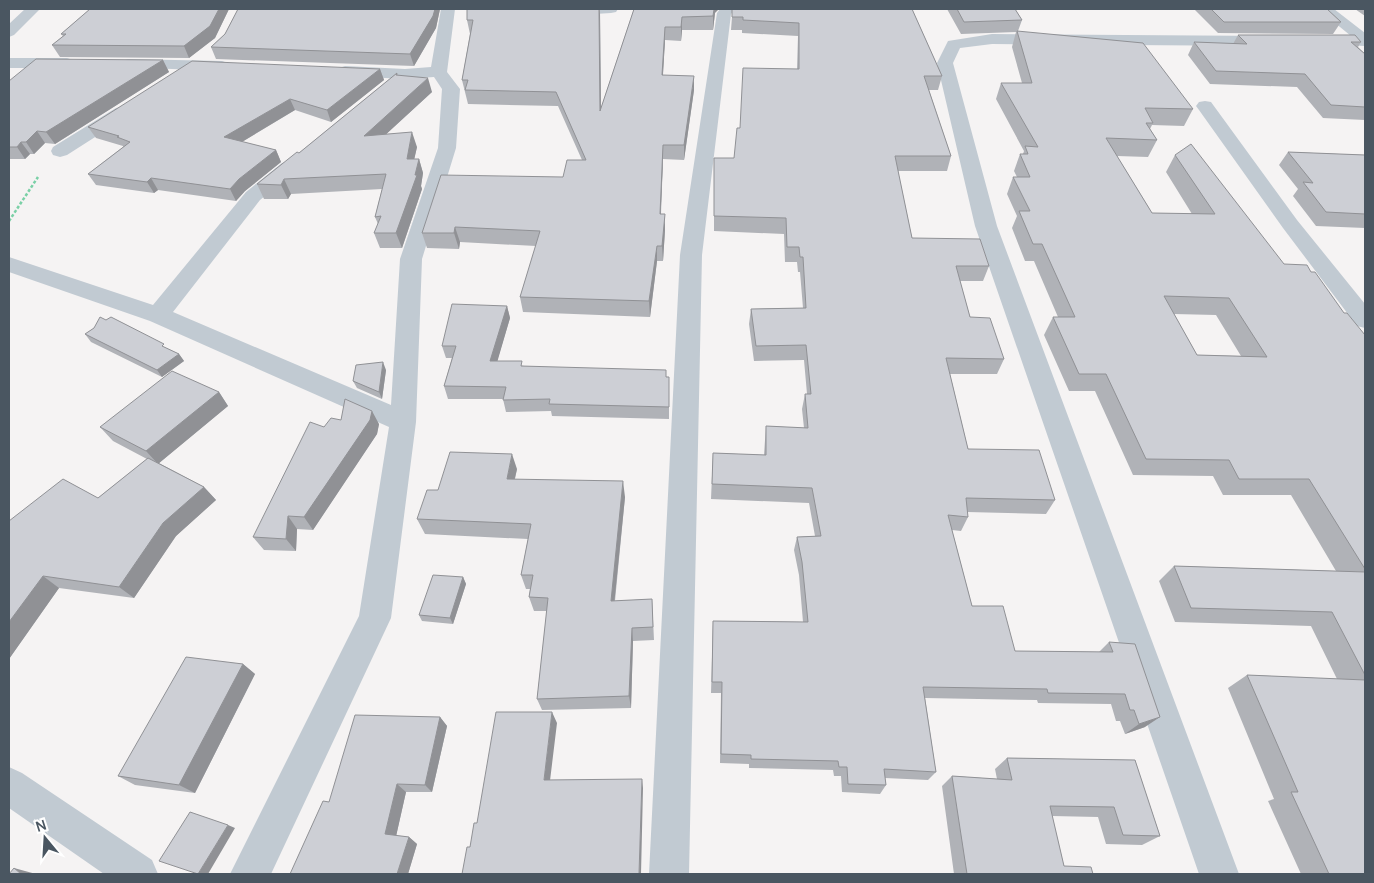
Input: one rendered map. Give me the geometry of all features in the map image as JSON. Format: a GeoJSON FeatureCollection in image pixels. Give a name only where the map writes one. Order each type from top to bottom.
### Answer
{"type":"FeatureCollection","features":[{"type":"Feature","properties":{"kind":"street"},"geometry":{"type":"LineString","coordinates":[[545,12],[611,9]]}},
{"type":"Feature","properties":{"kind":"street"},"geometry":{"type":"LineString","coordinates":[[669,874],[691,255],[724,13],[728,9]]}},
{"type":"Feature","properties":{"kind":"street"},"geometry":{"type":"LineString","coordinates":[[1324,9],[1365,41]]}},
{"type":"Feature","properties":{"kind":"street"},"geometry":{"type":"LineString","coordinates":[[9,11],[32,10]]}},
{"type":"Feature","properties":{"kind":"street"},"geometry":{"type":"LineString","coordinates":[[9,32],[32,10]]}},
{"type":"Feature","properties":{"kind":"street"},"geometry":{"type":"LineString","coordinates":[[250,874],[375,618],[403,422],[411,259],[447,148],[451,89],[440,72],[454,12]]}},
{"type":"Feature","properties":{"kind":"street"},"geometry":{"type":"LineString","coordinates":[[1219,874],[986,226],[946,63],[954,44],[992,38],[1365,41]]}},
{"type":"Feature","properties":{"kind":"street"},"geometry":{"type":"LineString","coordinates":[[170,81],[217,50]]}},
{"type":"Feature","properties":{"kind":"street"},"geometry":{"type":"LineString","coordinates":[[9,62],[87,64]]}},
{"type":"Feature","properties":{"kind":"street"},"geometry":{"type":"LineString","coordinates":[[117,64],[235,67]]}},
{"type":"Feature","properties":{"kind":"street"},"geometry":{"type":"LineString","coordinates":[[325,70],[405,74],[440,72]]}},
{"type":"Feature","properties":{"kind":"street"},"geometry":{"type":"LineString","coordinates":[[383,91],[405,74]]}},
{"type":"Feature","properties":{"kind":"street"},"geometry":{"type":"LineString","coordinates":[[60,151],[136,102]]}},
{"type":"Feature","properties":{"kind":"street"},"geometry":{"type":"LineString","coordinates":[[1204,106],[1290,224],[1365,320]]}},
{"type":"Feature","properties":{"kind":"street"},"geometry":{"type":"LineString","coordinates":[[158,315],[253,196],[304,155]]}},
{"type":"Feature","properties":{"kind":"street"},"geometry":{"type":"LineString","coordinates":[[11,267],[158,315],[403,422]]}},
{"type":"Feature","properties":{"kind":"street"},"geometry":{"type":"LineString","coordinates":[[9,786],[138,874]]}},
{"type":"Feature","properties":{"kind":"path"},"geometry":{"type":"LineString","coordinates":[[9,221],[38,177]]}},
{"type":"Feature","properties":{"kind":"building"},"geometry":{"type":"Polygon","coordinates":[[[90,9],[219,9],[210,26],[184,46],[52,45],[66,34],[61,34],[90,9]]]}},
{"type":"Feature","properties":{"kind":"building"},"geometry":{"type":"Polygon","coordinates":[[[238,9],[435,9],[433,16],[410,54],[211,47],[225,34],[238,9]]]}},
{"type":"Feature","properties":{"kind":"building"},"geometry":{"type":"Polygon","coordinates":[[[467,9],[599,9],[600,111],[634,9],[714,9],[713,16],[682,17],[681,27],[665,27],[662,75],[694,76],[684,145],[663,145],[660,214],[665,214],[662,246],[657,246],[649,301],[520,297],[540,231],[455,227],[454,233],[422,233],[441,175],[563,177],[567,160],[586,160],[556,92],[465,90],[468,80],[462,80],[473,20],[467,20],[467,9]]]}},
{"type":"Feature","properties":{"kind":"building"},"geometry":{"type":"Polygon","coordinates":[[[732,9],[912,9],[942,76],[924,76],[951,156],[895,156],[912,238],[980,239],[989,266],[956,266],[970,317],[990,318],[1004,359],[946,358],[968,449],[1039,450],[1055,500],[966,498],[968,517],[948,515],[972,606],[1003,606],[1015,651],[1113,652],[1109,642],[1135,644],[1160,717],[1139,724],[1134,710],[1130,710],[1125,694],[1048,693],[1047,689],[923,687],[936,772],[884,769],[886,785],[848,784],[847,767],[839,767],[838,761],[751,759],[751,755],[721,754],[722,682],[712,682],[713,621],[808,622],[802,562],[797,537],[821,536],[812,488],[712,484],[713,453],[766,455],[766,426],[808,428],[805,394],[811,394],[806,345],[756,346],[751,309],[806,308],[803,257],[800,257],[799,247],[787,247],[786,218],[714,216],[714,158],[734,158],[737,128],[740,128],[743,68],[799,69],[799,23],[743,20],[743,17],[732,17],[732,9]]]}},
{"type":"Feature","properties":{"kind":"building"},"geometry":{"type":"Polygon","coordinates":[[[957,9],[1015,9],[1022,20],[964,22],[957,9]]]}},
{"type":"Feature","properties":{"kind":"building"},"geometry":{"type":"Polygon","coordinates":[[[1211,9],[1327,9],[1341,22],[1224,22],[1211,9]]]}},
{"type":"Feature","properties":{"kind":"building"},"geometry":{"type":"Polygon","coordinates":[[[1017,31],[1143,43],[1193,109],[1145,108],[1153,123],[1146,123],[1157,140],[1106,138],[1152,213],[1215,214],[1175,155],[1191,144],[1284,264],[1307,265],[1311,272],[1315,272],[1344,313],[1347,313],[1365,335],[1365,569],[1309,479],[1239,479],[1229,460],[1146,459],[1106,374],[1079,374],[1053,317],[1075,317],[1042,244],[1033,244],[1019,211],[1030,211],[1013,177],[1030,177],[1020,154],[1028,154],[1025,146],[1038,147],[1001,83],[1032,83],[1017,31]],[[1164,296],[1197,355],[1267,357],[1229,298],[1164,296]]]}},
{"type":"Feature","properties":{"kind":"building"},"geometry":{"type":"Polygon","coordinates":[[[1238,35],[1355,35],[1361,42],[1351,42],[1365,54],[1365,107],[1331,105],[1305,74],[1216,71],[1194,42],[1247,44],[1238,35]]]}},
{"type":"Feature","properties":{"kind":"building"},"geometry":{"type":"Polygon","coordinates":[[[36,59],[163,60],[46,132],[37,131],[26,142],[21,142],[17,147],[9,147],[9,81],[36,59]]]}},
{"type":"Feature","properties":{"kind":"building"},"geometry":{"type":"Polygon","coordinates":[[[192,61],[380,69],[327,110],[290,99],[224,137],[276,150],[239,179],[230,189],[151,178],[147,182],[88,174],[130,142],[117,137],[119,136],[88,127],[192,61]]]}},
{"type":"Feature","properties":{"kind":"building"},"geometry":{"type":"Polygon","coordinates":[[[397,73],[396,75],[428,78],[364,136],[412,132],[407,159],[419,159],[415,175],[417,175],[396,233],[374,233],[381,216],[375,217],[386,174],[284,179],[281,185],[257,184],[297,152],[299,153],[397,73]]]}},
{"type":"Feature","properties":{"kind":"building"},"geometry":{"type":"Polygon","coordinates":[[[1288,152],[1365,155],[1365,214],[1326,212],[1303,182],[1313,183],[1288,152]]]}},
{"type":"Feature","properties":{"kind":"building"},"geometry":{"type":"Polygon","coordinates":[[[452,304],[507,306],[490,361],[522,361],[521,366],[666,370],[666,377],[669,377],[669,407],[549,404],[550,399],[503,400],[506,387],[444,386],[456,346],[442,346],[452,304]]]}},
{"type":"Feature","properties":{"kind":"building"},"geometry":{"type":"Polygon","coordinates":[[[100,317],[106,320],[111,317],[164,344],[162,346],[179,354],[157,370],[85,334],[94,328],[100,317]]]}},
{"type":"Feature","properties":{"kind":"building"},"geometry":{"type":"Polygon","coordinates":[[[383,362],[379,392],[353,381],[356,365],[383,362]]]}},
{"type":"Feature","properties":{"kind":"building"},"geometry":{"type":"Polygon","coordinates":[[[172,371],[219,392],[146,451],[100,427],[172,371]]]}},
{"type":"Feature","properties":{"kind":"building"},"geometry":{"type":"Polygon","coordinates":[[[345,399],[372,411],[370,420],[304,517],[288,516],[286,539],[253,537],[310,422],[324,427],[331,418],[341,420],[345,399]]]}},
{"type":"Feature","properties":{"kind":"building"},"geometry":{"type":"Polygon","coordinates":[[[450,452],[512,454],[507,479],[623,481],[611,601],[652,599],[653,627],[632,628],[629,696],[537,699],[548,598],[529,597],[533,575],[521,575],[531,524],[417,519],[427,490],[438,490],[450,452]]]}},
{"type":"Feature","properties":{"kind":"building"},"geometry":{"type":"Polygon","coordinates":[[[148,458],[204,487],[163,523],[119,587],[43,576],[9,622],[9,521],[63,479],[98,498],[148,458]]]}},
{"type":"Feature","properties":{"kind":"building"},"geometry":{"type":"Polygon","coordinates":[[[1174,566],[1365,572],[1365,675],[1332,612],[1191,608],[1174,566]]]}},
{"type":"Feature","properties":{"kind":"building"},"geometry":{"type":"Polygon","coordinates":[[[433,575],[463,577],[450,618],[419,615],[433,575]]]}},
{"type":"Feature","properties":{"kind":"building"},"geometry":{"type":"Polygon","coordinates":[[[186,657],[243,664],[179,785],[118,776],[186,657]]]}},
{"type":"Feature","properties":{"kind":"building"},"geometry":{"type":"Polygon","coordinates":[[[1247,675],[1365,680],[1365,874],[1329,874],[1291,792],[1298,792],[1247,675]]]}},
{"type":"Feature","properties":{"kind":"building"},"geometry":{"type":"Polygon","coordinates":[[[496,712],[552,712],[544,780],[642,779],[639,874],[462,874],[467,847],[470,847],[474,823],[477,823],[496,712]]]}},
{"type":"Feature","properties":{"kind":"building"},"geometry":{"type":"Polygon","coordinates":[[[355,715],[440,717],[425,785],[397,784],[385,834],[409,837],[397,874],[290,874],[323,801],[329,802],[355,715]]]}},
{"type":"Feature","properties":{"kind":"building"},"geometry":{"type":"Polygon","coordinates":[[[1007,758],[1135,760],[1160,836],[1123,835],[1114,807],[1050,806],[1064,866],[1091,867],[1093,874],[967,874],[952,776],[1012,780],[1007,758]]]}},
{"type":"Feature","properties":{"kind":"building"},"geometry":{"type":"Polygon","coordinates":[[[190,812],[228,825],[198,874],[159,861],[190,812]]]}},
{"type":"Feature","properties":{"kind":"building"},"geometry":{"type":"Polygon","coordinates":[[[14,868],[21,874],[9,874],[14,868]]]}}]}
